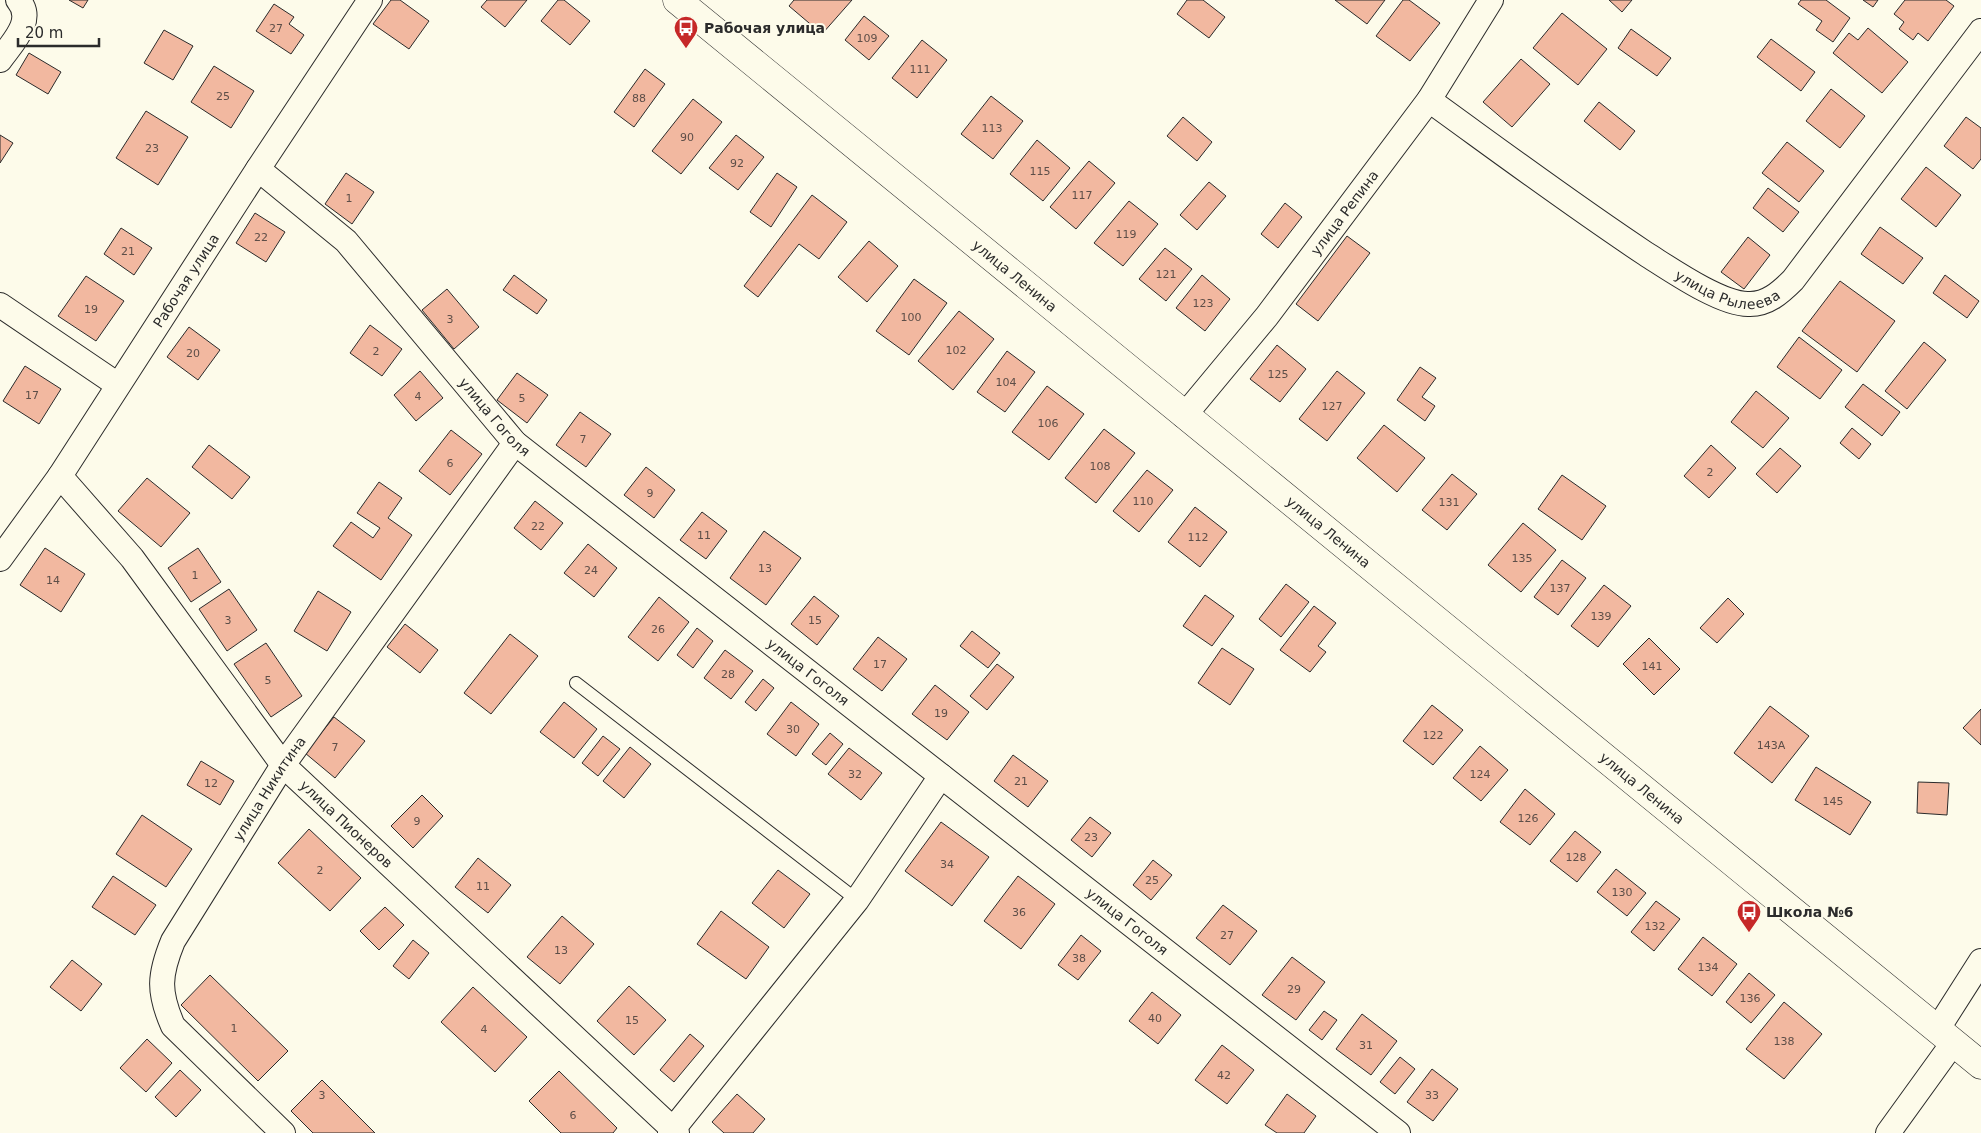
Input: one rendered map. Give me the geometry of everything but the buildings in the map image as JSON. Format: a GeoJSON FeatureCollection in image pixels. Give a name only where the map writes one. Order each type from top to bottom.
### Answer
{"type":"FeatureCollection","features":[{"type":"Feature","properties":{"kind":"street"},"geometry":{"type":"LineString","coordinates":[[0,60],[18,35],[25,20],[25,12],[18,0]]}},
{"type":"Feature","properties":{"kind":"street","name":"Рабочая улица"},"geometry":{"type":"LineString","coordinates":[[0,559],[60,476],[258,169],[370,0]]}},
{"type":"Feature","properties":{"kind":"street","name":"улица Ленина"},"geometry":{"type":"LineString","coordinates":[[677,0],[1981,1065]]}},
{"type":"Feature","properties":{"kind":"street","name":"улица Репина"},"geometry":{"type":"LineString","coordinates":[[1184,416],[1267,316],[1429,100],[1482,3]]}},
{"type":"Feature","properties":{"kind":"street","name":"улица Рылеева"},"geometry":{"type":"LineString","coordinates":[[1429,100],[1609,229],[1680,276],[1718,296],[1748,304],[1774,298],[1794,280],[1981,31]]}},
{"type":"Feature","properties":{"kind":"street","name":"улица Гоголя"},"geometry":{"type":"LineString","coordinates":[[258,169],[346,241],[515,443],[1398,1133]]}},
{"type":"Feature","properties":{"kind":"street"},"geometry":{"type":"LineString","coordinates":[[0,306],[118,386]]}},
{"type":"Feature","properties":{"kind":"street","name":"улица Никитина"},"geometry":{"type":"LineString","coordinates":[[283,1133],[173,1026],[164,1005],[161,986],[163,964],[173,941],[282,764],[515,443]]}},
{"type":"Feature","properties":{"kind":"street","name":"улица Пионеров"},"geometry":{"type":"LineString","coordinates":[[60,476],[132,558],[282,764],[673,1132]]}},
{"type":"Feature","properties":{"kind":"street"},"geometry":{"type":"LineString","coordinates":[[673,1132],[857,900],[941,776]]}},
{"type":"Feature","properties":{"kind":"street"},"geometry":{"type":"LineString","coordinates":[[1888,1133],[1946,1036],[1981,961]]}},
{"type":"Feature","properties":{"kind":"lane"},"geometry":{"type":"LineString","coordinates":[[576,683],[857,900]]}},
{"type":"Feature","properties":{"kind":"place","name":"Рабочая улица"},"geometry":{"type":"Point","coordinates":[686,49]}},
{"type":"Feature","properties":{"kind":"place","name":"Школа №6"},"geometry":{"type":"Point","coordinates":[1749,933]}}]}
